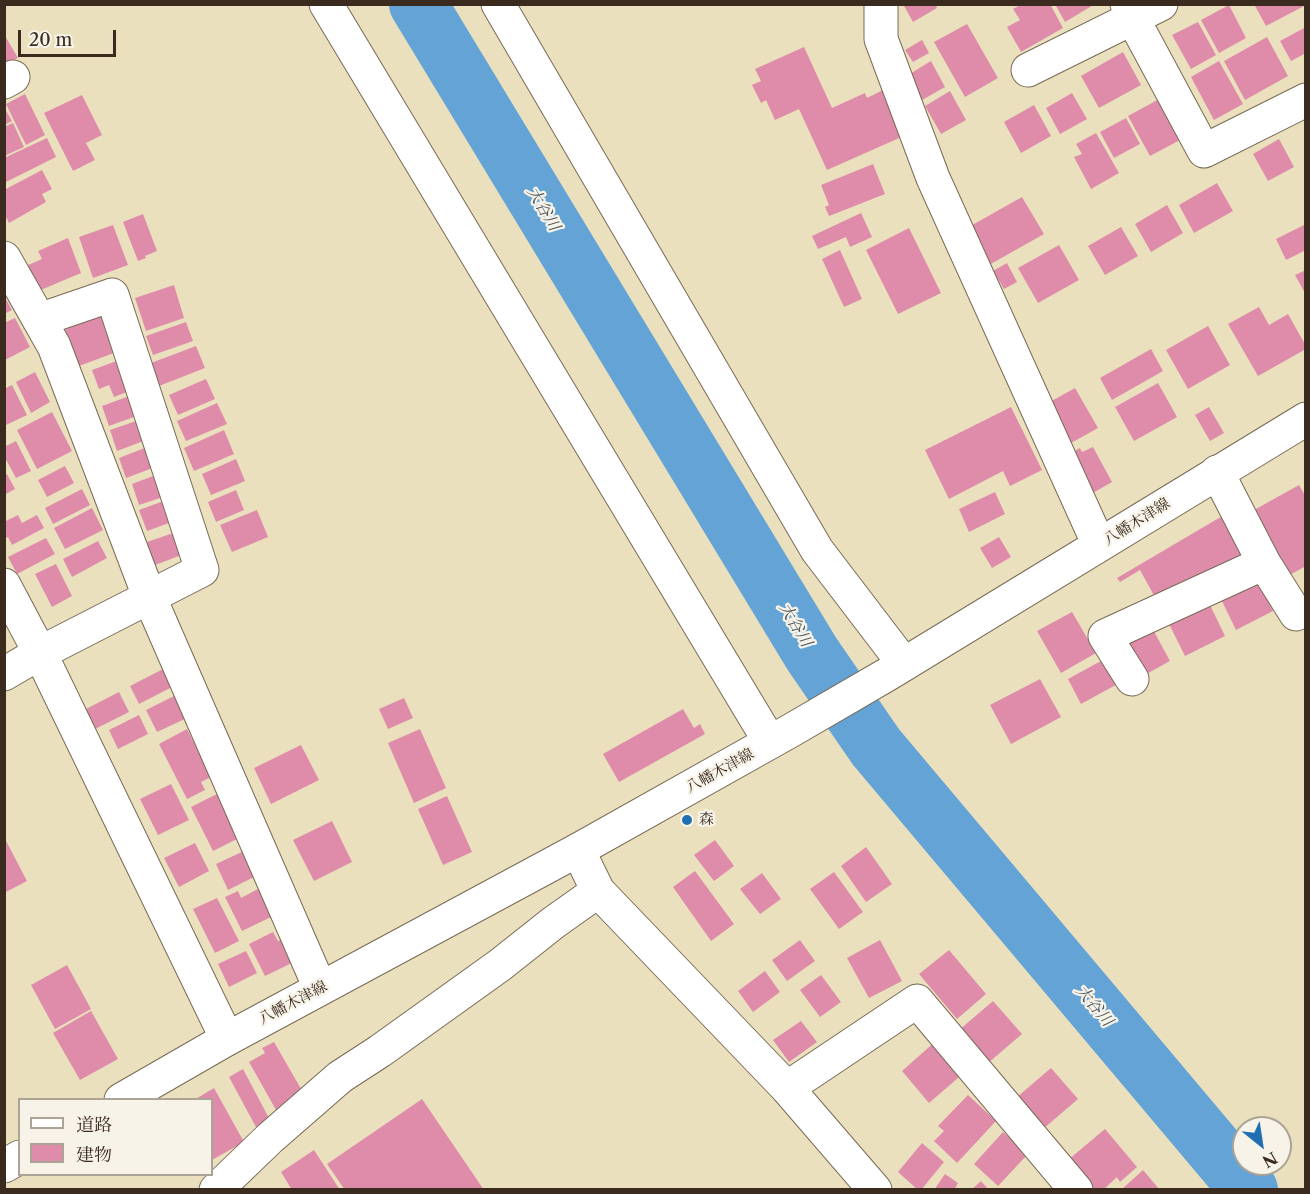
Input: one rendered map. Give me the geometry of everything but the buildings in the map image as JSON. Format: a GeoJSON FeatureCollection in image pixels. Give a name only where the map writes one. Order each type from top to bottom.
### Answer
{"type":"FeatureCollection","features":[{"type":"Feature","properties":{"kind":"street"},"geometry":{"type":"LineString","coordinates":[[326,4],[780,737]]}},
{"type":"Feature","properties":{"kind":"street"},"geometry":{"type":"LineString","coordinates":[[498,4],[817,550],[896,669]]}},
{"type":"Feature","properties":{"kind":"street"},"geometry":{"type":"LineString","coordinates":[[881,4],[881,39],[933,178],[1099,545]]}},
{"type":"Feature","properties":{"kind":"street"},"geometry":{"type":"LineString","coordinates":[[1028,70],[1140,9],[1204,151],[1305,100]]}},
{"type":"Feature","properties":{"kind":"street"},"geometry":{"type":"LineString","coordinates":[[4,258],[54,345],[149,596],[320,988]]}},
{"type":"Feature","properties":{"kind":"street"},"geometry":{"type":"LineString","coordinates":[[4,674],[40,653],[202,570],[112,295],[39,320]]}},
{"type":"Feature","properties":{"kind":"street","name":"八幡木津線"},"geometry":{"type":"LineString","coordinates":[[124,1098],[226,1039],[578,850],[780,737],[896,669],[1305,419]]}},
{"type":"Feature","properties":{"kind":"street"},"geometry":{"type":"LineString","coordinates":[[1217,472],[1264,562],[1296,614]]}},
{"type":"Feature","properties":{"kind":"street"},"geometry":{"type":"LineString","coordinates":[[1132,679],[1105,636],[1264,562]]}},
{"type":"Feature","properties":{"kind":"street"},"geometry":{"type":"LineString","coordinates":[[4,585],[40,653],[226,1039]]}},
{"type":"Feature","properties":{"kind":"street"},"geometry":{"type":"LineString","coordinates":[[578,850],[598,891],[787,1088],[875,1190]]}},
{"type":"Feature","properties":{"kind":"street"},"geometry":{"type":"LineString","coordinates":[[216,1190],[270,1138],[340,1077],[500,965],[598,891]]}},
{"type":"Feature","properties":{"kind":"street"},"geometry":{"type":"LineString","coordinates":[[787,1088],[917,1001],[1061,1183]]}},
{"type":"Feature","properties":{"kind":"street"},"geometry":{"type":"LineString","coordinates":[[4,1166],[18,1159]]}},
{"type":"Feature","properties":{"kind":"waterway","name":"大谷川"},"geometry":{"type":"LineString","coordinates":[[418,4],[812,654],[876,747],[1249,1190]]}},
{"type":"Feature","properties":{"kind":"place","name":"森"},"geometry":{"type":"Point","coordinates":[687,820]}}]}
